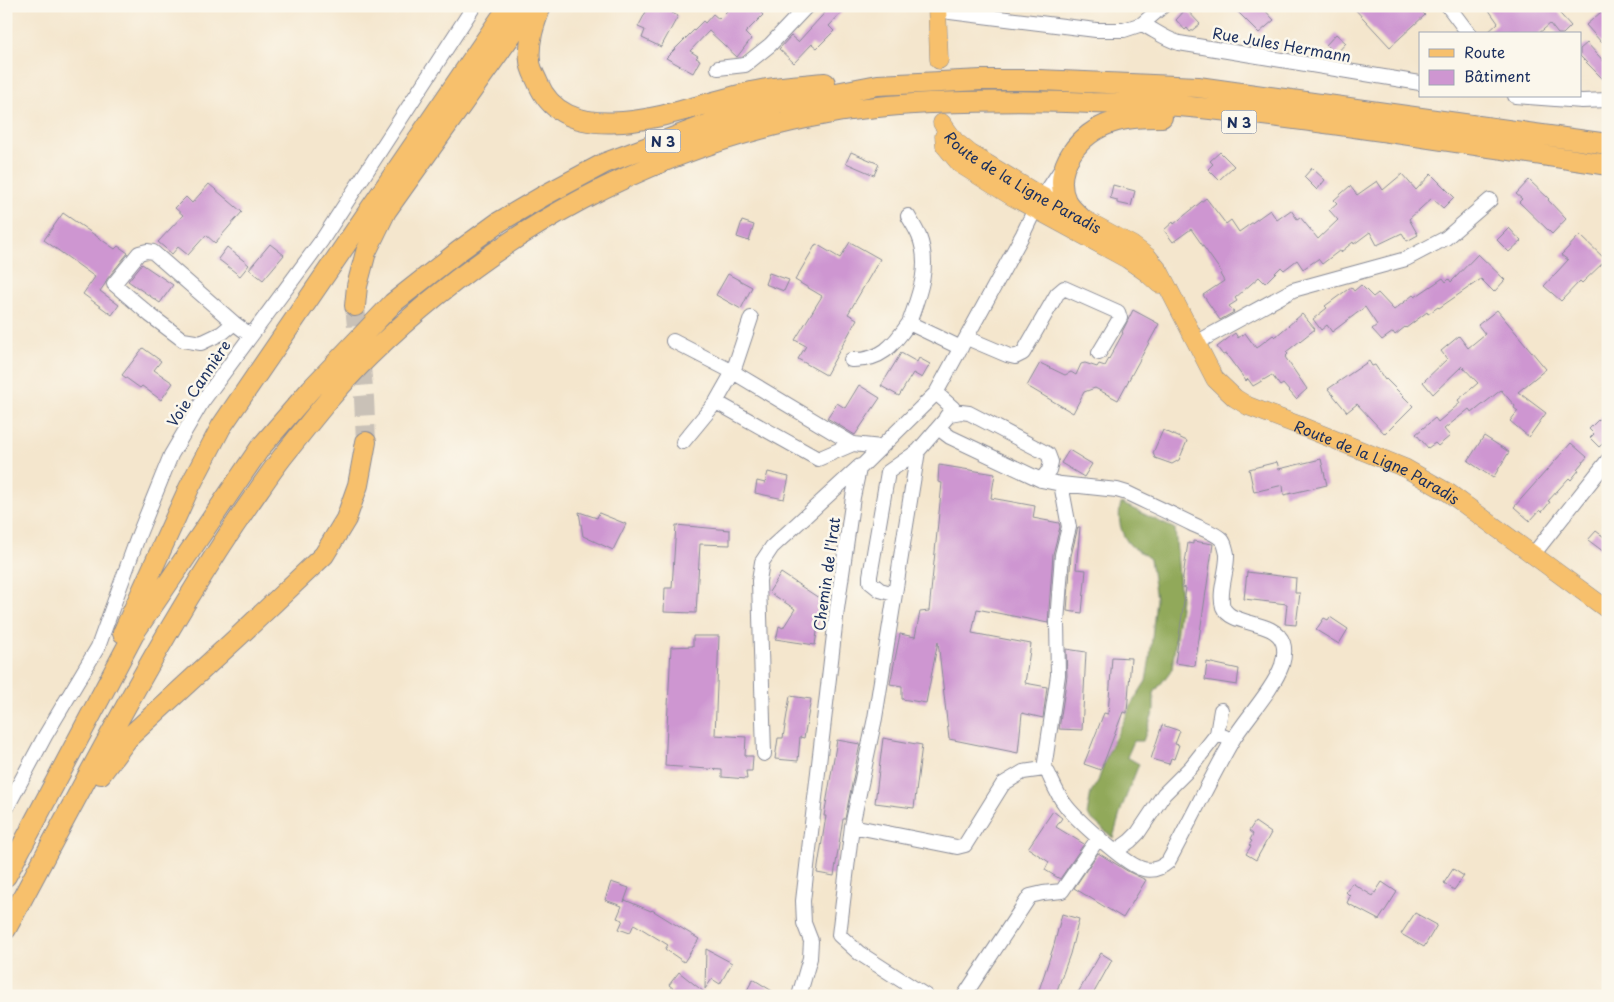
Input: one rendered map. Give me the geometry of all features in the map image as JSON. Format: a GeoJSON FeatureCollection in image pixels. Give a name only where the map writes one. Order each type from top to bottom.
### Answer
{"type":"FeatureCollection","features":[{"type":"Feature","properties":{"kind":"highway"},"geometry":{"type":"LineString","coordinates":[[31,828],[57,779],[189,488],[221,427],[509,6]]}},
{"type":"Feature","properties":{"kind":"highway"},"geometry":{"type":"LineString","coordinates":[[355,306],[357,286],[366,252],[386,211],[532,6]]}},
{"type":"Feature","properties":{"kind":"highway","name":"N 3"},"geometry":{"type":"LineString","coordinates":[[541,6],[530,41],[530,63],[540,88],[549,101],[561,110],[579,120],[604,124],[631,122],[671,114],[762,89],[852,80],[1039,80],[1198,87],[1608,144]]}},
{"type":"Feature","properties":{"kind":"highway","name":"N 3"},"geometry":{"type":"LineString","coordinates":[[6,876],[136,630],[260,448],[310,389],[393,304],[459,251],[499,222],[605,163],[717,121],[778,104],[878,86],[982,80]]}},
{"type":"Feature","properties":{"kind":"highway","name":"N 3"},"geometry":{"type":"LineString","coordinates":[[6,929],[159,646],[218,549],[281,459],[328,400],[367,358],[413,315],[477,265],[514,238],[556,212],[620,180],[667,160],[730,137],[832,112],[886,106],[1039,100],[1196,108],[1360,128],[1608,165]]}},
{"type":"Feature","properties":{"kind":"highway","name":"N 3"},"geometry":{"type":"LineString","coordinates":[[1081,218],[1067,202],[1062,189],[1063,171],[1072,151],[1087,136],[1111,123],[1142,117],[1197,118],[1329,130],[1490,148]]}},
{"type":"Feature","properties":{"kind":"highway"},"geometry":{"type":"LineString","coordinates":[[58,832],[128,738],[324,555],[346,519],[358,485],[366,442]]}},
{"type":"Feature","properties":{"kind":"main road"},"geometry":{"type":"LineString","coordinates":[[937,7],[939,60]]}},
{"type":"Feature","properties":{"kind":"main road","name":"Route de la Ligne Paradis"},"geometry":{"type":"LineString","coordinates":[[1173,298],[1147,273],[1039,204],[971,154],[955,141],[942,123],[945,146],[960,164],[981,178],[1039,204],[1081,218],[1132,245],[1148,257],[1160,272],[1215,379],[1235,398],[1248,406],[1298,424],[1405,468],[1449,493],[1532,556],[1608,610]]}},
{"type":"Feature","properties":{"kind":"main road"},"geometry":{"type":"LineString","coordinates":[[1039,204],[1101,236],[1132,245]]}},
{"type":"Feature","properties":{"kind":"street","name":"Voie Cannière"},"geometry":{"type":"LineString","coordinates":[[6,809],[45,736],[98,647],[139,534],[171,455],[202,402],[322,240],[474,6]]}},
{"type":"Feature","properties":{"kind":"street"},"geometry":{"type":"LineString","coordinates":[[718,68],[745,65],[770,44],[807,6]]}},
{"type":"Feature","properties":{"kind":"street"},"geometry":{"type":"LineString","coordinates":[[937,7],[950,12],[1096,30],[1124,30],[1142,24],[1163,6]]}},
{"type":"Feature","properties":{"kind":"street"},"geometry":{"type":"LineString","coordinates":[[1448,6],[1468,32]]}},
{"type":"Feature","properties":{"kind":"street","name":"Rue Jules Hermann"},"geometry":{"type":"LineString","coordinates":[[1142,24],[1167,39],[1179,43],[1419,83]]}},
{"type":"Feature","properties":{"kind":"street"},"geometry":{"type":"LineString","coordinates":[[1542,98],[1582,101],[1608,100]]}},
{"type":"Feature","properties":{"kind":"street","name":"Chemin de l'Irat"},"geometry":{"type":"LineString","coordinates":[[800,996],[810,958],[811,941],[804,923],[803,901],[836,618],[859,469],[936,393],[1039,204],[1072,151]]}},
{"type":"Feature","properties":{"kind":"street"},"geometry":{"type":"LineString","coordinates":[[1196,344],[1293,290],[1406,258],[1446,238],[1490,200]]}},
{"type":"Feature","properties":{"kind":"street"},"geometry":{"type":"LineString","coordinates":[[851,360],[862,360],[878,355],[894,344],[909,323],[920,291],[925,255],[919,236],[908,216]]}},
{"type":"Feature","properties":{"kind":"street"},"geometry":{"type":"LineString","coordinates":[[234,323],[222,333],[202,343],[183,340],[114,284],[139,253],[153,252],[250,335]]}},
{"type":"Feature","properties":{"kind":"street"},"geometry":{"type":"LineString","coordinates":[[909,323],[964,343],[1015,356],[1024,353],[1058,294],[1064,288],[1118,312],[1120,318],[1099,353]]}},
{"type":"Feature","properties":{"kind":"street"},"geometry":{"type":"LineString","coordinates":[[683,442],[716,402],[733,372],[751,318]]}},
{"type":"Feature","properties":{"kind":"street"},"geometry":{"type":"LineString","coordinates":[[673,341],[733,372],[853,444],[881,447]]}},
{"type":"Feature","properties":{"kind":"street"},"geometry":{"type":"LineString","coordinates":[[936,393],[953,408],[938,428]]}},
{"type":"Feature","properties":{"kind":"street"},"geometry":{"type":"LineString","coordinates":[[716,402],[818,459],[853,444]]}},
{"type":"Feature","properties":{"kind":"street"},"geometry":{"type":"LineString","coordinates":[[894,594],[880,590],[870,582],[888,472],[918,451],[950,414],[969,413],[1048,454],[1052,462],[1049,470],[1041,480]]}},
{"type":"Feature","properties":{"kind":"street"},"geometry":{"type":"LineString","coordinates":[[938,428],[950,437],[1041,480],[1127,493],[1222,540],[1226,549],[1227,559],[1222,599],[1226,612],[1234,617],[1273,631],[1280,637],[1283,644],[1282,665],[1275,679],[1233,740],[1168,862],[1160,869],[1149,870],[1140,868],[1129,862],[1075,817],[1064,803],[1044,769]]}},
{"type":"Feature","properties":{"kind":"street"},"geometry":{"type":"LineString","coordinates":[[764,754],[759,581],[762,562],[772,547],[881,447]]}},
{"type":"Feature","properties":{"kind":"street"},"geometry":{"type":"LineString","coordinates":[[918,451],[875,718],[852,826],[838,935],[859,953],[926,996]]}},
{"type":"Feature","properties":{"kind":"street"},"geometry":{"type":"LineString","coordinates":[[1532,556],[1608,460]]}},
{"type":"Feature","properties":{"kind":"street"},"geometry":{"type":"LineString","coordinates":[[1044,769],[1058,675],[1057,622],[1062,555],[1069,527],[1061,484]]}},
{"type":"Feature","properties":{"kind":"street"},"geometry":{"type":"LineString","coordinates":[[1116,851],[1138,833],[1164,794],[1191,767],[1217,734],[1221,710]]}},
{"type":"Feature","properties":{"kind":"street"},"geometry":{"type":"LineString","coordinates":[[1217,734],[1233,740]]}},
{"type":"Feature","properties":{"kind":"street"},"geometry":{"type":"LineString","coordinates":[[852,826],[957,847],[965,845],[1003,784],[1023,772],[1044,769]]}},
{"type":"Feature","properties":{"kind":"street"},"geometry":{"type":"LineString","coordinates":[[964,996],[1030,896],[1043,892],[1062,891],[1099,837]]}},
{"type":"Feature","properties":{"kind":"green space"},"geometry":{"type":"Polygon","coordinates":[[[1121,503],[1175,529],[1181,599],[1172,669],[1154,693],[1154,710],[1143,741],[1134,741],[1127,757],[1139,764],[1122,807],[1113,838],[1087,815],[1091,792],[1098,781],[1107,755],[1134,700],[1146,681],[1156,599],[1150,559],[1130,545],[1122,531],[1119,520],[1121,503]]]}},
{"type":"Feature","properties":{"kind":"building"},"geometry":{"type":"Polygon","coordinates":[[[649,6],[675,6],[672,13],[678,16],[661,47],[642,38],[645,30],[638,27],[649,6]]]}},
{"type":"Feature","properties":{"kind":"building"},"geometry":{"type":"Polygon","coordinates":[[[732,6],[755,6],[763,15],[745,33],[751,39],[737,57],[709,31],[690,51],[698,56],[696,58],[700,60],[693,73],[666,58],[703,21],[705,23],[713,14],[719,19],[732,6]]]}},
{"type":"Feature","properties":{"kind":"building"},"geometry":{"type":"Polygon","coordinates":[[[831,6],[836,6],[842,12],[829,26],[834,31],[817,48],[812,44],[794,63],[779,49],[791,36],[798,42],[831,6]]]}},
{"type":"Feature","properties":{"kind":"building"},"geometry":{"type":"Polygon","coordinates":[[[1232,6],[1261,6],[1274,20],[1259,33],[1232,6]]]}},
{"type":"Feature","properties":{"kind":"building"},"geometry":{"type":"Polygon","coordinates":[[[1352,6],[1416,6],[1425,15],[1390,47],[1352,6]]]}},
{"type":"Feature","properties":{"kind":"building"},"geometry":{"type":"Polygon","coordinates":[[[1486,6],[1553,6],[1571,26],[1565,32],[1556,32],[1550,24],[1540,32],[1488,32],[1498,23],[1486,6]]]}},
{"type":"Feature","properties":{"kind":"building"},"geometry":{"type":"Polygon","coordinates":[[[1608,6],[1608,38],[1602,43],[1586,25],[1608,6]]]}},
{"type":"Feature","properties":{"kind":"building"},"geometry":{"type":"Polygon","coordinates":[[[1186,9],[1200,24],[1190,32],[1187,28],[1185,30],[1176,20],[1186,9]]]}},
{"type":"Feature","properties":{"kind":"building"},"geometry":{"type":"Polygon","coordinates":[[[1336,34],[1346,43],[1336,54],[1326,45],[1336,34]]]}},
{"type":"Feature","properties":{"kind":"building"},"geometry":{"type":"Polygon","coordinates":[[[1587,43],[1608,66],[1608,84],[1582,58],[1582,47],[1587,43]]]}},
{"type":"Feature","properties":{"kind":"building"},"geometry":{"type":"Polygon","coordinates":[[[851,152],[879,164],[874,175],[846,163],[851,152]]]}},
{"type":"Feature","properties":{"kind":"building"},"geometry":{"type":"Polygon","coordinates":[[[1220,152],[1234,166],[1219,180],[1208,169],[1213,164],[1210,161],[1220,152]]]}},
{"type":"Feature","properties":{"kind":"building"},"geometry":{"type":"Polygon","coordinates":[[[1312,168],[1325,180],[1317,190],[1304,177],[1312,168]]]}},
{"type":"Feature","properties":{"kind":"building"},"geometry":{"type":"Polygon","coordinates":[[[1402,174],[1416,190],[1431,174],[1454,197],[1443,208],[1432,198],[1409,219],[1418,235],[1407,241],[1402,233],[1377,245],[1370,232],[1322,264],[1318,259],[1303,269],[1297,260],[1284,270],[1281,267],[1265,283],[1259,277],[1235,298],[1237,301],[1229,306],[1234,312],[1220,320],[1203,295],[1224,281],[1220,274],[1222,273],[1191,229],[1173,242],[1164,230],[1206,198],[1226,224],[1231,220],[1239,232],[1270,210],[1277,220],[1291,210],[1297,219],[1300,217],[1318,239],[1338,220],[1329,210],[1337,203],[1334,200],[1350,186],[1357,195],[1377,181],[1383,190],[1402,174]]]}},
{"type":"Feature","properties":{"kind":"building"},"geometry":{"type":"Polygon","coordinates":[[[1529,180],[1566,219],[1552,234],[1519,202],[1522,199],[1516,194],[1529,180]]]}},
{"type":"Feature","properties":{"kind":"building"},"geometry":{"type":"Polygon","coordinates":[[[209,184],[242,212],[215,243],[206,235],[188,255],[178,247],[172,254],[158,242],[183,215],[175,208],[186,197],[192,203],[209,184]]]}},
{"type":"Feature","properties":{"kind":"building"},"geometry":{"type":"Polygon","coordinates":[[[1113,185],[1135,191],[1131,206],[1117,203],[1117,200],[1110,198],[1113,185]]]}},
{"type":"Feature","properties":{"kind":"building"},"geometry":{"type":"Polygon","coordinates":[[[63,213],[115,249],[118,246],[128,253],[100,291],[119,305],[112,315],[83,294],[95,277],[44,240],[63,213]]]}},
{"type":"Feature","properties":{"kind":"building"},"geometry":{"type":"Polygon","coordinates":[[[742,221],[754,225],[749,241],[737,237],[742,221]]]}},
{"type":"Feature","properties":{"kind":"building"},"geometry":{"type":"Polygon","coordinates":[[[1509,228],[1521,241],[1509,252],[1497,240],[1509,228]]]}},
{"type":"Feature","properties":{"kind":"building"},"geometry":{"type":"Polygon","coordinates":[[[1580,235],[1606,260],[1582,283],[1580,281],[1561,301],[1544,286],[1568,260],[1561,255],[1580,235]]]}},
{"type":"Feature","properties":{"kind":"building"},"geometry":{"type":"Polygon","coordinates":[[[850,242],[880,259],[848,314],[857,319],[826,375],[798,359],[806,346],[795,340],[822,296],[795,280],[816,244],[840,258],[850,242]]]}},
{"type":"Feature","properties":{"kind":"building"},"geometry":{"type":"Polygon","coordinates":[[[270,244],[284,255],[263,280],[249,269],[270,244]]]}},
{"type":"Feature","properties":{"kind":"building"},"geometry":{"type":"Polygon","coordinates":[[[227,247],[249,265],[240,276],[218,259],[227,247]]]}},
{"type":"Feature","properties":{"kind":"building"},"geometry":{"type":"Polygon","coordinates":[[[1478,254],[1505,280],[1494,292],[1481,279],[1439,308],[1428,314],[1427,312],[1395,335],[1393,332],[1382,340],[1372,329],[1377,325],[1365,307],[1332,332],[1327,325],[1321,330],[1313,319],[1327,308],[1325,306],[1351,287],[1354,291],[1361,285],[1373,297],[1378,293],[1394,310],[1413,295],[1415,297],[1443,278],[1446,282],[1449,279],[1451,282],[1478,254]]]}},
{"type":"Feature","properties":{"kind":"building"},"geometry":{"type":"Polygon","coordinates":[[[142,264],[173,285],[160,303],[128,281],[142,264]]]}},
{"type":"Feature","properties":{"kind":"building"},"geometry":{"type":"Polygon","coordinates":[[[769,273],[789,280],[784,291],[765,284],[769,273]]]}},
{"type":"Feature","properties":{"kind":"building"},"geometry":{"type":"Polygon","coordinates":[[[728,274],[752,287],[741,309],[716,295],[728,274]]]}},
{"type":"Feature","properties":{"kind":"building"},"geometry":{"type":"Polygon","coordinates":[[[1133,310],[1159,324],[1118,400],[1095,388],[1084,392],[1073,413],[1027,386],[1040,363],[1065,375],[1071,372],[1076,375],[1081,364],[1085,363],[1097,367],[1099,364],[1105,366],[1133,310]]]}},
{"type":"Feature","properties":{"kind":"building"},"geometry":{"type":"Polygon","coordinates":[[[1497,310],[1546,369],[1518,392],[1546,413],[1529,437],[1510,421],[1518,411],[1501,390],[1472,413],[1469,409],[1444,429],[1450,436],[1438,446],[1435,443],[1428,448],[1416,434],[1435,418],[1438,422],[1460,403],[1458,400],[1478,383],[1462,366],[1433,394],[1423,382],[1447,359],[1441,351],[1459,336],[1468,348],[1485,334],[1478,325],[1497,310]]]}},
{"type":"Feature","properties":{"kind":"building"},"geometry":{"type":"Polygon","coordinates":[[[1302,314],[1315,329],[1286,352],[1288,354],[1285,357],[1307,389],[1296,399],[1283,384],[1280,386],[1272,375],[1253,386],[1248,379],[1246,381],[1226,354],[1223,355],[1217,347],[1235,333],[1238,338],[1245,333],[1256,348],[1273,335],[1275,337],[1302,314]]]}},
{"type":"Feature","properties":{"kind":"building"},"geometry":{"type":"Polygon","coordinates":[[[143,348],[161,361],[154,370],[173,383],[161,400],[142,386],[140,388],[122,375],[143,348]]]}},
{"type":"Feature","properties":{"kind":"building"},"geometry":{"type":"Polygon","coordinates":[[[901,353],[917,362],[919,358],[930,364],[922,378],[913,373],[899,396],[881,386],[901,353]]]}},
{"type":"Feature","properties":{"kind":"building"},"geometry":{"type":"Polygon","coordinates":[[[1369,361],[1372,366],[1375,365],[1385,380],[1413,406],[1385,434],[1357,404],[1347,412],[1328,389],[1369,361]]]}},
{"type":"Feature","properties":{"kind":"building"},"geometry":{"type":"Polygon","coordinates":[[[859,385],[880,398],[855,435],[827,418],[837,403],[845,408],[859,385]]]}},
{"type":"Feature","properties":{"kind":"building"},"geometry":{"type":"Polygon","coordinates":[[[1608,410],[1608,439],[1599,447],[1590,438],[1594,434],[1589,429],[1608,410]]]}},
{"type":"Feature","properties":{"kind":"building"},"geometry":{"type":"Polygon","coordinates":[[[1163,430],[1187,441],[1179,460],[1172,464],[1155,458],[1153,453],[1163,430]]]}},
{"type":"Feature","properties":{"kind":"building"},"geometry":{"type":"Polygon","coordinates":[[[1484,436],[1509,452],[1493,478],[1468,461],[1484,436]]]}},
{"type":"Feature","properties":{"kind":"building"},"geometry":{"type":"Polygon","coordinates":[[[1571,443],[1587,457],[1571,480],[1569,478],[1548,501],[1550,502],[1542,512],[1540,510],[1530,521],[1514,507],[1571,443]]]}},
{"type":"Feature","properties":{"kind":"building"},"geometry":{"type":"Polygon","coordinates":[[[1069,450],[1092,464],[1084,477],[1061,463],[1069,450]]]}},
{"type":"Feature","properties":{"kind":"building"},"geometry":{"type":"Polygon","coordinates":[[[1321,459],[1327,485],[1284,495],[1283,485],[1254,492],[1249,469],[1277,462],[1279,469],[1321,459]]]}},
{"type":"Feature","properties":{"kind":"building"},"geometry":{"type":"Polygon","coordinates":[[[939,465],[995,474],[991,498],[1035,506],[1033,518],[1059,523],[1060,527],[1053,554],[1048,623],[977,609],[972,633],[1031,644],[1025,683],[1047,687],[1043,718],[1022,713],[1018,753],[949,739],[938,641],[926,703],[902,699],[902,686],[890,684],[900,634],[915,637],[920,612],[929,611],[942,483],[938,482],[939,465]]]}},
{"type":"Feature","properties":{"kind":"building"},"geometry":{"type":"Polygon","coordinates":[[[768,472],[789,477],[784,499],[755,493],[757,481],[765,483],[768,472]]]}},
{"type":"Feature","properties":{"kind":"building"},"geometry":{"type":"Polygon","coordinates":[[[579,512],[597,518],[599,513],[626,524],[613,550],[583,536],[579,512]]]}},
{"type":"Feature","properties":{"kind":"building"},"geometry":{"type":"Polygon","coordinates":[[[676,525],[730,530],[730,545],[700,544],[696,613],[664,612],[665,588],[672,588],[676,525]]]}},
{"type":"Feature","properties":{"kind":"building"},"geometry":{"type":"Polygon","coordinates":[[[1078,527],[1080,527],[1076,569],[1086,570],[1082,613],[1067,611],[1071,556],[1078,527]]]}},
{"type":"Feature","properties":{"kind":"building"},"geometry":{"type":"Polygon","coordinates":[[[1596,531],[1608,540],[1608,555],[1588,540],[1596,531]]]}},
{"type":"Feature","properties":{"kind":"building"},"geometry":{"type":"Polygon","coordinates":[[[1193,541],[1213,544],[1195,666],[1175,663],[1186,588],[1182,587],[1183,576],[1188,543],[1193,544],[1193,541]]]}},
{"type":"Feature","properties":{"kind":"building"},"geometry":{"type":"Polygon","coordinates":[[[1247,572],[1296,578],[1295,593],[1300,593],[1296,625],[1285,624],[1287,604],[1244,599],[1247,572]]]}},
{"type":"Feature","properties":{"kind":"building"},"geometry":{"type":"Polygon","coordinates":[[[781,573],[822,600],[815,645],[775,639],[779,626],[783,628],[795,609],[769,592],[781,573]]]}},
{"type":"Feature","properties":{"kind":"building"},"geometry":{"type":"Polygon","coordinates":[[[1330,617],[1348,629],[1339,644],[1316,630],[1324,618],[1328,620],[1330,617]]]}},
{"type":"Feature","properties":{"kind":"building"},"geometry":{"type":"Polygon","coordinates":[[[693,636],[719,636],[715,735],[746,737],[745,756],[753,756],[752,771],[746,771],[747,779],[722,777],[722,770],[665,766],[671,647],[693,646],[693,636]]]}},
{"type":"Feature","properties":{"kind":"building"},"geometry":{"type":"Polygon","coordinates":[[[1066,649],[1086,652],[1082,730],[1059,729],[1067,676],[1066,649]]]}},
{"type":"Feature","properties":{"kind":"building"},"geometry":{"type":"Polygon","coordinates":[[[1112,657],[1131,658],[1127,713],[1123,712],[1101,770],[1084,764],[1104,713],[1108,714],[1112,657]]]}},
{"type":"Feature","properties":{"kind":"building"},"geometry":{"type":"Polygon","coordinates":[[[1207,662],[1239,669],[1237,685],[1205,680],[1207,662]]]}},
{"type":"Feature","properties":{"kind":"building"},"geometry":{"type":"Polygon","coordinates":[[[790,696],[811,699],[804,738],[800,737],[798,761],[775,759],[778,738],[783,738],[790,696]]]}},
{"type":"Feature","properties":{"kind":"building"},"geometry":{"type":"Polygon","coordinates":[[[1162,725],[1180,731],[1175,744],[1179,745],[1174,759],[1171,758],[1169,764],[1151,759],[1162,725]]]}},
{"type":"Feature","properties":{"kind":"building"},"geometry":{"type":"Polygon","coordinates":[[[883,738],[922,745],[914,808],[875,803],[883,738]]]}},
{"type":"Feature","properties":{"kind":"building"},"geometry":{"type":"Polygon","coordinates":[[[837,740],[860,744],[845,819],[843,819],[834,876],[817,873],[826,816],[824,816],[837,740]]]}},
{"type":"Feature","properties":{"kind":"building"},"geometry":{"type":"Polygon","coordinates":[[[1053,811],[1062,818],[1056,827],[1084,844],[1060,879],[1045,870],[1049,862],[1028,848],[1053,811]]]}},
{"type":"Feature","properties":{"kind":"building"},"geometry":{"type":"Polygon","coordinates":[[[1255,822],[1271,833],[1256,860],[1246,854],[1251,846],[1249,845],[1253,834],[1249,831],[1255,822]]]}},
{"type":"Feature","properties":{"kind":"building"},"geometry":{"type":"Polygon","coordinates":[[[1098,853],[1146,880],[1123,918],[1074,888],[1098,853]]]}},
{"type":"Feature","properties":{"kind":"building"},"geometry":{"type":"Polygon","coordinates":[[[1453,869],[1464,876],[1454,890],[1444,883],[1453,869]]]}},
{"type":"Feature","properties":{"kind":"building"},"geometry":{"type":"Polygon","coordinates":[[[611,882],[629,888],[624,902],[625,900],[652,910],[699,939],[684,962],[665,949],[668,945],[634,924],[630,933],[619,929],[623,920],[617,918],[622,906],[605,900],[611,882]]]}},
{"type":"Feature","properties":{"kind":"building"},"geometry":{"type":"Polygon","coordinates":[[[1382,882],[1397,892],[1379,920],[1347,903],[1350,896],[1346,892],[1352,883],[1373,896],[1382,882]]]}},
{"type":"Feature","properties":{"kind":"building"},"geometry":{"type":"Polygon","coordinates":[[[1415,913],[1437,925],[1424,947],[1401,934],[1415,913]]]}},
{"type":"Feature","properties":{"kind":"building"},"geometry":{"type":"Polygon","coordinates":[[[1062,914],[1079,919],[1070,954],[1055,996],[1037,996],[1054,945],[1062,914]]]}},
{"type":"Feature","properties":{"kind":"building"},"geometry":{"type":"Polygon","coordinates":[[[706,949],[732,963],[720,984],[712,979],[705,989],[706,949]]]}},
{"type":"Feature","properties":{"kind":"building"},"geometry":{"type":"Polygon","coordinates":[[[1101,953],[1112,960],[1092,996],[1076,996],[1101,953]]]}},
{"type":"Feature","properties":{"kind":"building"},"geometry":{"type":"Polygon","coordinates":[[[679,972],[709,996],[668,996],[674,989],[669,985],[679,972]]]}},
{"type":"Feature","properties":{"kind":"building"},"geometry":{"type":"Polygon","coordinates":[[[753,979],[780,996],[744,996],[753,979]]]}},
{"type":"Feature","properties":{"kind":"tunnel"},"geometry":{"type":"LineString","coordinates":[[355,306],[364,398],[366,442]]}}]}
